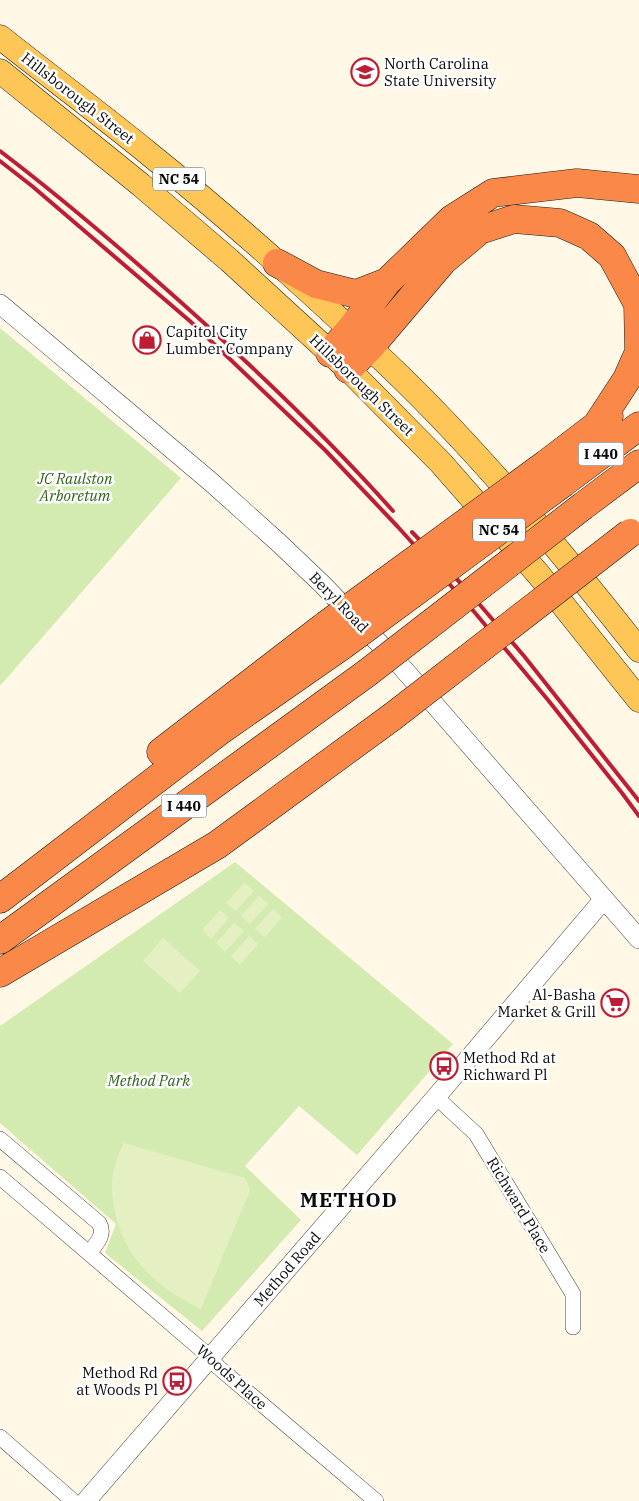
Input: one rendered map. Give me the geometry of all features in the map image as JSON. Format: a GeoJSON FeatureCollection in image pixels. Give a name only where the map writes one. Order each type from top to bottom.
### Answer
{"type":"FeatureCollection","features":[{"type":"Feature","properties":{"kind":"highway"},"geometry":{"type":"LineString","coordinates":[[360,338],[387,282],[452,219],[493,193],[577,183],[639,189]]}},
{"type":"Feature","properties":{"kind":"highway"},"geometry":{"type":"LineString","coordinates":[[339,361],[360,338],[443,261],[480,230],[514,219],[560,223],[589,236],[612,256],[638,304],[639,352],[627,379],[595,428],[555,473]]}},
{"type":"Feature","properties":{"kind":"highway"},"geometry":{"type":"LineString","coordinates":[[277,263],[316,284],[356,294],[387,282]]}},
{"type":"Feature","properties":{"kind":"highway"},"geometry":{"type":"LineString","coordinates":[[595,428],[639,393]]}},
{"type":"Feature","properties":{"kind":"highway","name":"I 440"},"geometry":{"type":"LineString","coordinates":[[0,899],[221,730],[335,635],[555,473],[639,426]]}},
{"type":"Feature","properties":{"kind":"highway","name":"I 440"},"geometry":{"type":"LineString","coordinates":[[0,940],[367,673],[639,464]]}},
{"type":"Feature","properties":{"kind":"highway"},"geometry":{"type":"LineString","coordinates":[[0,973],[218,845],[392,717],[634,529]]}},
{"type":"Feature","properties":{"kind":"main road","name":"Hillsborough Street"},"geometry":{"type":"LineString","coordinates":[[0,37],[147,152],[277,263],[360,338],[480,459],[561,552],[639,650]]}},
{"type":"Feature","properties":{"kind":"main road","name":"Hillsborough Street"},"geometry":{"type":"LineString","coordinates":[[0,71],[148,191],[229,260],[339,361],[441,464],[533,567],[639,700]]}},
{"type":"Feature","properties":{"kind":"street","name":"Beryl Road"},"geometry":{"type":"LineString","coordinates":[[0,304],[225,494],[280,543],[323,585],[400,666],[639,938]]}},
{"type":"Feature","properties":{"kind":"street","name":"Method Road"},"geometry":{"type":"LineString","coordinates":[[86,1501],[436,1098],[604,899]]}},
{"type":"Feature","properties":{"kind":"street","name":"Richward Place"},"geometry":{"type":"LineString","coordinates":[[436,1098],[476,1134],[568,1286],[572,1294],[573,1327]]}},
{"type":"Feature","properties":{"kind":"street"},"geometry":{"type":"LineString","coordinates":[[0,1139],[98,1223],[102,1230],[100,1238],[89,1253]]}},
{"type":"Feature","properties":{"kind":"street","name":"Woods Place"},"geometry":{"type":"LineString","coordinates":[[0,1177],[210,1357],[218,1367],[376,1501]]}},
{"type":"Feature","properties":{"kind":"street"},"geometry":{"type":"LineString","coordinates":[[0,1437],[72,1501]]}},
{"type":"Feature","properties":{"kind":"green space","name":"JC Raulston Arboretum"},"geometry":{"type":"Polygon","coordinates":[[[0,328],[181,478],[0,686],[0,328]]]}},
{"type":"Feature","properties":{"kind":"green space","name":"Method Park"},"geometry":{"type":"Polygon","coordinates":[[[235,862],[453,1044],[357,1155],[299,1106],[245,1166],[301,1220],[202,1331],[105,1253],[116,1224],[0,1123],[0,1026],[235,862]]]}},
{"type":"Feature","properties":{"kind":"green space"},"geometry":{"type":"Polygon","coordinates":[[[244,883],[254,891],[236,911],[226,903],[244,883]]]}},
{"type":"Feature","properties":{"kind":"green space"},"geometry":{"type":"Polygon","coordinates":[[[259,896],[268,904],[250,924],[241,916],[259,896]]]}},
{"type":"Feature","properties":{"kind":"green space"},"geometry":{"type":"Polygon","coordinates":[[[273,909],[282,917],[265,937],[255,929],[273,909]]]}},
{"type":"Feature","properties":{"kind":"green space"},"geometry":{"type":"Polygon","coordinates":[[[220,910],[229,918],[211,939],[202,930],[220,910]]]}},
{"type":"Feature","properties":{"kind":"green space"},"geometry":{"type":"Polygon","coordinates":[[[234,923],[244,931],[225,952],[216,943],[234,923]]]}},
{"type":"Feature","properties":{"kind":"green space"},"geometry":{"type":"Polygon","coordinates":[[[249,936],[258,944],[240,965],[231,956],[249,936]]]}},
{"type":"Feature","properties":{"kind":"green space"},"geometry":{"type":"Polygon","coordinates":[[[163,938],[200,971],[180,993],[143,961],[163,938]]]}},
{"type":"Feature","properties":{"kind":"green space"},"geometry":{"type":"Polygon","coordinates":[[[124,1143],[245,1178],[250,1190],[201,1309],[175,1295],[152,1277],[132,1253],[120,1230],[116,1218],[112,1180],[117,1158],[124,1143]]]}},
{"type":"Feature","properties":{"kind":"railway"},"geometry":{"type":"LineString","coordinates":[[0,151],[99,231],[219,336],[308,421],[393,511]]}},
{"type":"Feature","properties":{"kind":"railway"},"geometry":{"type":"LineString","coordinates":[[0,161],[32,186],[191,322],[325,450],[471,608],[548,700],[639,816]]}},
{"type":"Feature","properties":{"kind":"railway"},"geometry":{"type":"LineString","coordinates":[[412,532],[468,591],[524,656],[639,801]]}},
{"type":"Feature","properties":{"kind":"place","name":"North Carolina State University"},"geometry":{"type":"Point","coordinates":[365,72]}},
{"type":"Feature","properties":{"kind":"place","name":"Capitol City Lumber Company"},"geometry":{"type":"Point","coordinates":[147,340]}},
{"type":"Feature","properties":{"kind":"place","name":"Al-Basha Market & Grill"},"geometry":{"type":"Point","coordinates":[615,1003]}},
{"type":"Feature","properties":{"kind":"place","name":"Method Rd at Richward Pl"},"geometry":{"type":"Point","coordinates":[444,1066]}},
{"type":"Feature","properties":{"kind":"place","name":"Method Rd at Woods Pl"},"geometry":{"type":"Point","coordinates":[177,1381]}},
{"type":"Feature","properties":{"kind":"district","name":"METHOD"},"geometry":{"type":"Point","coordinates":[349,1199]}}]}
